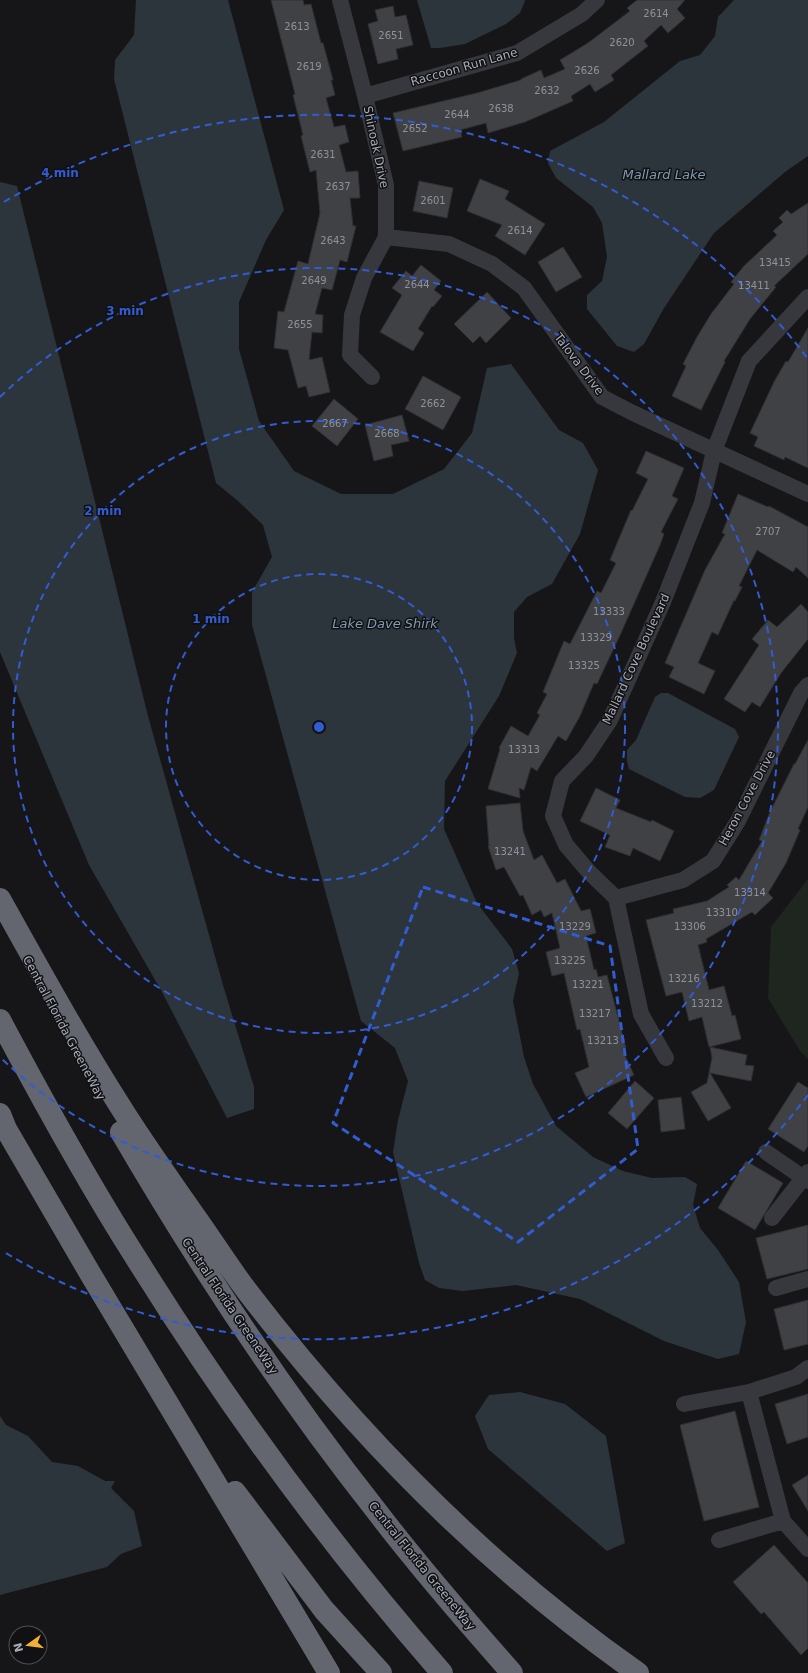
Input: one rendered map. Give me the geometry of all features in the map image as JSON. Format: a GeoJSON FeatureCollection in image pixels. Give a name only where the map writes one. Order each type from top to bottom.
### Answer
{"type":"FeatureCollection","features":[{"type":"Feature","properties":{"kind":"highway"},"geometry":{"type":"LineString","coordinates":[[0,899],[54,998],[120,1107],[246,1289],[316,1376],[403,1473],[502,1568],[597,1644],[638,1673]]}},
{"type":"Feature","properties":{"kind":"highway","name":"Central Florida GreeneWay"},"geometry":{"type":"LineString","coordinates":[[0,904],[44,991],[110,1112],[168,1211],[218,1290],[296,1402],[377,1513],[464,1619],[512,1673]]}},
{"type":"Feature","properties":{"kind":"highway"},"geometry":{"type":"LineString","coordinates":[[0,1020],[53,1118],[136,1259],[214,1376],[336,1545],[442,1673]]}},
{"type":"Feature","properties":{"kind":"highway"},"geometry":{"type":"LineString","coordinates":[[0,1114],[6,1129],[87,1268],[178,1417],[329,1673]]}},
{"type":"Feature","properties":{"kind":"highway"},"geometry":{"type":"LineString","coordinates":[[178,1417],[324,1610],[382,1673]]}},
{"type":"Feature","properties":{"kind":"street","name":"Shinoak Drive"},"geometry":{"type":"LineString","coordinates":[[340,0],[386,185],[386,237],[364,278],[352,316],[350,355],[372,377]]}},
{"type":"Feature","properties":{"kind":"street","name":"Raccoon Run Lane"},"geometry":{"type":"LineString","coordinates":[[365,96],[517,53],[582,14],[596,0]]}},
{"type":"Feature","properties":{"kind":"street","name":"Talova Drive"},"geometry":{"type":"LineString","coordinates":[[386,237],[449,244],[492,264],[524,288],[602,397],[633,413],[808,494]]}},
{"type":"Feature","properties":{"kind":"street","name":"Mallard Cove Boulevard"},"geometry":{"type":"LineString","coordinates":[[616,898],[589,872],[566,846],[553,816],[562,781],[586,756],[610,720],[664,602],[702,503],[714,451],[749,361],[806,301]]}},
{"type":"Feature","properties":{"kind":"street","name":"Heron Cove Drive"},"geometry":{"type":"LineString","coordinates":[[616,898],[683,880],[713,861],[738,821],[801,693],[808,685]]}},
{"type":"Feature","properties":{"kind":"street"},"geometry":{"type":"LineString","coordinates":[[616,898],[641,1014],[666,1058]]}},
{"type":"Feature","properties":{"kind":"street"},"geometry":{"type":"LineString","coordinates":[[766,1152],[806,1177],[772,1218]]}},
{"type":"Feature","properties":{"kind":"street"},"geometry":{"type":"LineString","coordinates":[[776,1288],[808,1279]]}},
{"type":"Feature","properties":{"kind":"street"},"geometry":{"type":"LineString","coordinates":[[684,1404],[749,1392],[796,1377],[808,1368]]}},
{"type":"Feature","properties":{"kind":"street"},"geometry":{"type":"LineString","coordinates":[[749,1392],[783,1521],[808,1549]]}},
{"type":"Feature","properties":{"kind":"street"},"geometry":{"type":"LineString","coordinates":[[719,1540],[783,1521]]}},
{"type":"Feature","properties":{"kind":"highlighted area"},"geometry":{"type":"Polygon","coordinates":[[[423,887],[610,946],[638,1149],[518,1242],[333,1123],[423,887]]]}},
{"type":"Feature","properties":{"kind":"shaded area"},"geometry":{"type":"Polygon","coordinates":[[[808,879],[808,1059],[800,1051],[768,998],[771,927],[808,879]]]}},
{"type":"Feature","properties":{"kind":"water","name":"Lake Dave Shirk"},"geometry":{"type":"Polygon","coordinates":[[[136,0],[228,0],[284,210],[266,240],[239,302],[239,349],[259,421],[294,471],[341,494],[393,494],[444,469],[472,433],[487,368],[511,364],[559,430],[583,443],[598,470],[580,534],[552,584],[527,597],[514,612],[514,638],[517,653],[499,696],[445,781],[444,829],[477,903],[512,949],[519,973],[513,1001],[524,1057],[533,1084],[556,1126],[593,1157],[623,1171],[652,1178],[685,1177],[697,1184],[693,1205],[700,1228],[718,1250],[739,1282],[746,1322],[739,1354],[718,1359],[664,1341],[580,1299],[516,1285],[463,1291],[439,1288],[425,1280],[419,1263],[393,1152],[398,1120],[408,1081],[395,1048],[361,1021],[252,625],[252,592],[272,557],[263,525],[238,501],[216,483],[114,79],[115,60],[134,35],[136,0]]]}},
{"type":"Feature","properties":{"kind":"water"},"geometry":{"type":"Polygon","coordinates":[[[417,0],[525,1],[520,13],[506,24],[465,44],[431,48],[417,0]]]}},
{"type":"Feature","properties":{"kind":"water","name":"Mallard Lake"},"geometry":{"type":"Polygon","coordinates":[[[734,0],[808,0],[808,156],[785,172],[714,233],[664,308],[644,344],[634,352],[617,346],[587,309],[587,295],[602,281],[607,257],[602,223],[593,207],[556,178],[548,163],[550,151],[604,122],[680,61],[700,55],[715,36],[718,17],[734,0]]]}},
{"type":"Feature","properties":{"kind":"water"},"geometry":{"type":"Polygon","coordinates":[[[0,182],[17,186],[148,716],[223,985],[254,1087],[254,1109],[227,1118],[162,992],[89,865],[0,652],[0,182]]]}},
{"type":"Feature","properties":{"kind":"water"},"geometry":{"type":"Polygon","coordinates":[[[661,693],[668,693],[735,729],[739,737],[714,790],[700,798],[685,797],[629,769],[627,750],[636,740],[655,697],[661,693]]]}},
{"type":"Feature","properties":{"kind":"water"},"geometry":{"type":"Polygon","coordinates":[[[520,1392],[565,1404],[606,1436],[625,1543],[607,1551],[488,1449],[475,1416],[489,1395],[520,1392]]]}},
{"type":"Feature","properties":{"kind":"water"},"geometry":{"type":"Polygon","coordinates":[[[0,1416],[6,1425],[28,1436],[52,1462],[78,1466],[105,1481],[115,1481],[111,1488],[134,1511],[142,1546],[121,1554],[107,1567],[0,1595],[0,1416]]]}},
{"type":"Feature","properties":{"kind":"building"},"geometry":{"type":"Polygon","coordinates":[[[271,0],[303,0],[304,5],[311,4],[321,43],[323,43],[333,80],[331,80],[335,95],[326,98],[334,127],[345,125],[349,142],[339,145],[346,172],[358,171],[360,198],[350,198],[353,226],[356,226],[347,262],[340,260],[332,290],[322,288],[315,314],[323,315],[322,333],[312,332],[309,360],[322,357],[330,392],[309,397],[306,386],[298,388],[288,350],[274,348],[278,311],[284,312],[298,261],[308,264],[320,213],[316,170],[310,172],[293,95],[295,94],[271,0]]]}},
{"type":"Feature","properties":{"kind":"building"},"geometry":{"type":"Polygon","coordinates":[[[637,0],[685,0],[677,9],[685,18],[668,33],[661,25],[644,41],[648,46],[611,75],[614,80],[595,92],[590,84],[571,96],[573,101],[525,122],[488,133],[486,123],[460,130],[462,137],[403,151],[393,113],[477,93],[521,80],[541,70],[544,78],[565,69],[560,60],[588,43],[630,11],[627,8],[637,0]]]}},
{"type":"Feature","properties":{"kind":"building"},"geometry":{"type":"Polygon","coordinates":[[[393,6],[395,17],[406,15],[413,45],[396,49],[398,59],[378,64],[368,24],[378,21],[375,10],[393,6]]]}},
{"type":"Feature","properties":{"kind":"building"},"geometry":{"type":"Polygon","coordinates":[[[480,179],[509,191],[505,199],[545,224],[525,255],[495,236],[502,225],[467,211],[480,179]]]}},
{"type":"Feature","properties":{"kind":"building"},"geometry":{"type":"Polygon","coordinates":[[[419,181],[453,188],[447,218],[413,211],[419,181]]]}},
{"type":"Feature","properties":{"kind":"building"},"geometry":{"type":"Polygon","coordinates":[[[808,203],[808,254],[774,286],[776,287],[750,319],[724,361],[725,362],[701,410],[672,396],[686,366],[683,364],[711,314],[734,284],[731,282],[744,266],[777,235],[773,231],[783,222],[779,218],[787,210],[791,214],[808,203]]]}},
{"type":"Feature","properties":{"kind":"building"},"geometry":{"type":"Polygon","coordinates":[[[563,247],[582,277],[556,292],[538,262],[563,247]]]}},
{"type":"Feature","properties":{"kind":"building"},"geometry":{"type":"Polygon","coordinates":[[[421,265],[441,281],[434,290],[442,296],[433,307],[432,306],[418,329],[424,333],[413,351],[380,332],[402,295],[392,288],[406,271],[412,276],[421,265]]]}},
{"type":"Feature","properties":{"kind":"building"},"geometry":{"type":"Polygon","coordinates":[[[487,292],[511,318],[486,343],[480,336],[473,343],[454,324],[487,292]]]}},
{"type":"Feature","properties":{"kind":"building"},"geometry":{"type":"Polygon","coordinates":[[[808,328],[808,468],[785,457],[784,460],[754,446],[758,437],[750,433],[774,382],[808,328]]]}},
{"type":"Feature","properties":{"kind":"building"},"geometry":{"type":"Polygon","coordinates":[[[423,376],[461,397],[443,430],[405,409],[423,376]]]}},
{"type":"Feature","properties":{"kind":"building"},"geometry":{"type":"Polygon","coordinates":[[[334,399],[358,419],[337,446],[312,426],[334,399]]]}},
{"type":"Feature","properties":{"kind":"building"},"geometry":{"type":"Polygon","coordinates":[[[402,415],[409,441],[391,445],[393,456],[374,461],[365,425],[402,415]]]}},
{"type":"Feature","properties":{"kind":"building"},"geometry":{"type":"Polygon","coordinates":[[[646,451],[684,468],[672,496],[678,499],[661,532],[664,534],[660,545],[621,633],[597,684],[594,683],[580,716],[566,741],[558,736],[537,771],[531,767],[524,790],[519,788],[520,798],[488,789],[500,749],[499,748],[511,726],[528,736],[540,715],[537,713],[547,694],[543,692],[564,641],[570,644],[597,591],[601,593],[616,563],[610,560],[631,510],[632,511],[648,479],[636,473],[646,451]]]}},
{"type":"Feature","properties":{"kind":"building"},"geometry":{"type":"Polygon","coordinates":[[[738,494],[768,507],[769,506],[808,527],[808,578],[796,567],[793,572],[757,550],[739,586],[742,587],[735,601],[734,600],[718,635],[712,632],[698,663],[715,671],[704,694],[669,677],[674,667],[665,663],[705,570],[725,534],[722,533],[738,494]]]}},
{"type":"Feature","properties":{"kind":"building"},"geometry":{"type":"Polygon","coordinates":[[[801,604],[808,612],[808,639],[781,673],[760,707],[752,702],[745,712],[724,699],[759,645],[752,639],[768,620],[777,627],[801,604]]]}},
{"type":"Feature","properties":{"kind":"building"},"geometry":{"type":"Polygon","coordinates":[[[808,740],[808,807],[798,829],[800,830],[786,863],[768,893],[773,898],[755,915],[752,912],[706,939],[707,942],[698,945],[709,990],[724,986],[732,1016],[735,1015],[741,1039],[709,1047],[702,1017],[689,1021],[682,992],[666,996],[646,920],[674,913],[673,909],[707,901],[729,887],[727,885],[736,877],[739,880],[762,841],[759,840],[770,812],[808,740]]]}},
{"type":"Feature","properties":{"kind":"building"},"geometry":{"type":"Polygon","coordinates":[[[596,788],[620,800],[616,808],[651,822],[652,820],[674,831],[660,861],[633,848],[630,856],[605,847],[610,835],[580,821],[596,788]]]}},
{"type":"Feature","properties":{"kind":"building"},"geometry":{"type":"Polygon","coordinates":[[[520,803],[523,831],[534,860],[542,855],[557,883],[565,879],[581,911],[590,909],[596,933],[586,936],[594,970],[596,969],[598,977],[607,975],[626,1048],[622,1049],[634,1075],[586,1097],[575,1073],[589,1067],[580,1029],[577,1030],[564,973],[552,976],[546,952],[560,948],[552,913],[544,917],[541,910],[532,915],[523,895],[520,896],[504,867],[496,870],[488,846],[486,806],[520,803]]]}},
{"type":"Feature","properties":{"kind":"building"},"geometry":{"type":"Polygon","coordinates":[[[710,1047],[747,1055],[745,1065],[754,1066],[751,1081],[710,1073],[731,1108],[708,1121],[691,1092],[707,1083],[712,1058],[710,1047]]]}},
{"type":"Feature","properties":{"kind":"building"},"geometry":{"type":"Polygon","coordinates":[[[635,1081],[654,1098],[627,1129],[608,1113],[635,1081]]]}},
{"type":"Feature","properties":{"kind":"building"},"geometry":{"type":"Polygon","coordinates":[[[798,1082],[808,1088],[808,1146],[804,1152],[768,1129],[798,1082]]]}},
{"type":"Feature","properties":{"kind":"building"},"geometry":{"type":"Polygon","coordinates":[[[681,1097],[685,1129],[661,1132],[658,1100],[681,1097]]]}},
{"type":"Feature","properties":{"kind":"building"},"geometry":{"type":"Polygon","coordinates":[[[746,1161],[783,1183],[755,1230],[718,1208],[746,1161]]]}},
{"type":"Feature","properties":{"kind":"building"},"geometry":{"type":"Polygon","coordinates":[[[808,1225],[808,1269],[767,1279],[756,1238],[808,1225]]]}},
{"type":"Feature","properties":{"kind":"building"},"geometry":{"type":"Polygon","coordinates":[[[808,1300],[808,1344],[784,1350],[774,1309],[808,1300]]]}},
{"type":"Feature","properties":{"kind":"building"},"geometry":{"type":"Polygon","coordinates":[[[808,1394],[808,1437],[787,1444],[775,1404],[808,1394]]]}},
{"type":"Feature","properties":{"kind":"building"},"geometry":{"type":"Polygon","coordinates":[[[735,1411],[759,1507],[704,1521],[680,1425],[735,1411]]]}},
{"type":"Feature","properties":{"kind":"building"},"geometry":{"type":"Polygon","coordinates":[[[808,1475],[808,1511],[792,1485],[808,1475]]]}},
{"type":"Feature","properties":{"kind":"building"},"geometry":{"type":"Polygon","coordinates":[[[774,1545],[808,1583],[808,1648],[801,1655],[764,1612],[761,1614],[733,1582],[774,1545]]]}}]}
